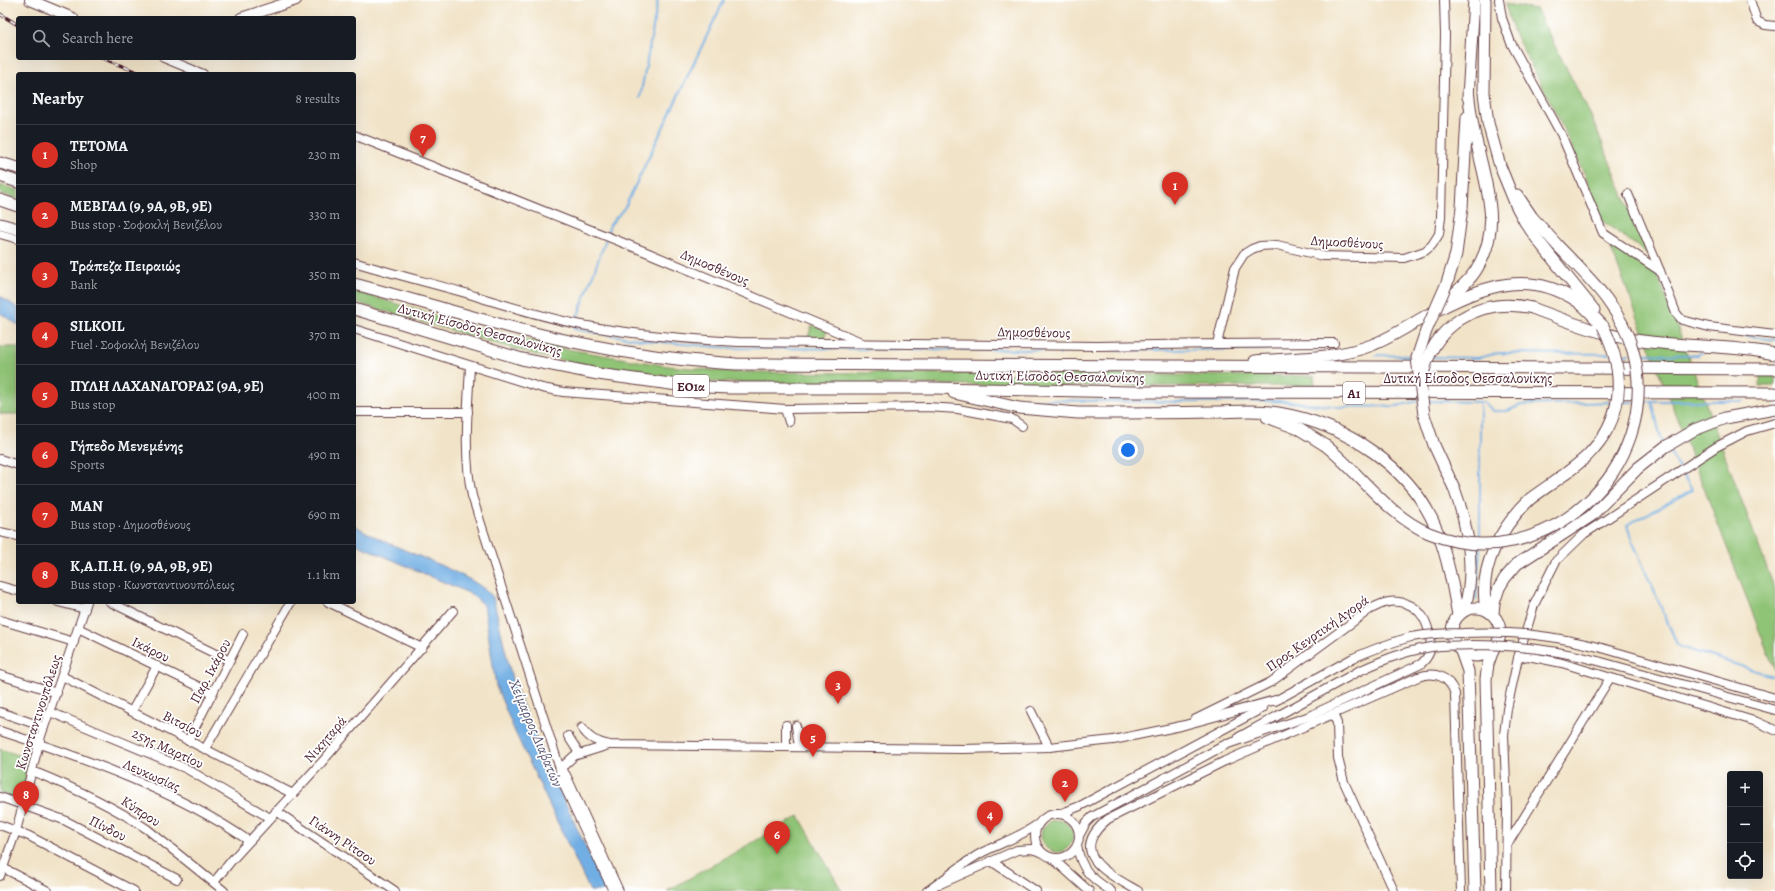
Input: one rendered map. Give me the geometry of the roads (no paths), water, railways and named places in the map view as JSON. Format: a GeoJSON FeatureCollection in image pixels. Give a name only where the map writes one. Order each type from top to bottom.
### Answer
{"type":"FeatureCollection","features":[{"type":"Feature","properties":{"kind":"highway"},"geometry":{"type":"LineString","coordinates":[[1461,613],[1469,595],[1470,560],[1462,512],[1454,488],[1428,428],[1422,408],[1417,358],[1426,332],[1447,283],[1456,254],[1462,208],[1474,0]]}},
{"type":"Feature","properties":{"kind":"highway"},"geometry":{"type":"LineString","coordinates":[[1485,0],[1484,93],[1493,146],[1503,174],[1525,222],[1595,312],[1614,349],[1619,372],[1618,400],[1611,420],[1598,443],[1586,456],[1530,498],[1505,527],[1488,564],[1484,586],[1490,611],[1499,622],[1501,632],[1499,642],[1493,650],[1488,664],[1486,679],[1491,891]]}},
{"type":"Feature","properties":{"kind":"highway"},"geometry":{"type":"LineString","coordinates":[[1437,310],[1476,270],[1483,257],[1491,230],[1490,195],[1471,118],[1468,90]]}},
{"type":"Feature","properties":{"kind":"highway"},"geometry":{"type":"LineString","coordinates":[[0,163],[16,167]]}},
{"type":"Feature","properties":{"kind":"highway"},"geometry":{"type":"LineString","coordinates":[[1239,412],[1264,416],[1288,424],[1314,438],[1325,445],[1406,521],[1438,536],[1480,544],[1509,542],[1536,535],[1550,529],[1576,513],[1599,492],[1620,462],[1632,430],[1638,393],[1638,376],[1633,350],[1622,322],[1611,305],[1595,285],[1532,217],[1503,174]]}},
{"type":"Feature","properties":{"kind":"highway"},"geometry":{"type":"LineString","coordinates":[[0,176],[16,181]]}},
{"type":"Feature","properties":{"kind":"highway"},"geometry":{"type":"LineString","coordinates":[[0,200],[16,205]]}},
{"type":"Feature","properties":{"kind":"highway"},"geometry":{"type":"LineString","coordinates":[[0,224],[16,228]]}},
{"type":"Feature","properties":{"kind":"highway"},"geometry":{"type":"LineString","coordinates":[[356,279],[389,293]]}},
{"type":"Feature","properties":{"kind":"highway"},"geometry":{"type":"LineString","coordinates":[[1185,367],[1321,356],[1353,351],[1389,337],[1437,310],[1480,291],[1496,286],[1516,283],[1530,283],[1564,294],[1587,310],[1603,326]]}},
{"type":"Feature","properties":{"kind":"highway","name":"ΕΟ1α"},"geometry":{"type":"LineString","coordinates":[[356,285],[389,293]]}},
{"type":"Feature","properties":{"kind":"highway","name":"Δυτική Είσοδος Θεσσαλονίκης"},"geometry":{"type":"LineString","coordinates":[[389,293],[530,332],[588,345],[654,356],[705,362],[775,366],[1775,369]]}},
{"type":"Feature","properties":{"kind":"highway"},"geometry":{"type":"LineString","coordinates":[[1421,388],[1429,355],[1439,338],[1453,324],[1471,313],[1510,305],[1532,308],[1594,329],[1642,341],[1749,350],[1775,354]]}},
{"type":"Feature","properties":{"kind":"highway","name":"Δυτική Είσοδος Θεσσαλονίκης"},"geometry":{"type":"LineString","coordinates":[[356,310],[420,330],[522,359],[598,374],[685,386],[728,388],[932,388],[1131,392],[1775,393]]}},
{"type":"Feature","properties":{"kind":"highway"},"geometry":{"type":"LineString","coordinates":[[356,315],[420,330]]}},
{"type":"Feature","properties":{"kind":"highway"},"geometry":{"type":"LineString","coordinates":[[932,388],[1019,408],[1048,412],[1278,413],[1318,424],[1354,439],[1375,453],[1398,473],[1422,501],[1438,532],[1461,613]]}},
{"type":"Feature","properties":{"kind":"highway"},"geometry":{"type":"LineString","coordinates":[[1490,611],[1499,588],[1517,564],[1591,516],[1638,468],[1665,447],[1694,430],[1725,418],[1775,409]]}},
{"type":"Feature","properties":{"kind":"highway"},"geometry":{"type":"LineString","coordinates":[[1475,891],[1468,671],[1461,651],[1453,640],[1452,633],[1454,620],[1461,613],[1471,608],[1490,611]]}},
{"type":"Feature","properties":{"kind":"highway"},"geometry":{"type":"LineString","coordinates":[[1461,651],[1475,656],[1483,655],[1493,650]]}},
{"type":"Feature","properties":{"kind":"main road"},"geometry":{"type":"LineString","coordinates":[[30,0],[67,16]]}},
{"type":"Feature","properties":{"kind":"main road"},"geometry":{"type":"LineString","coordinates":[[247,16],[296,0]]}},
{"type":"Feature","properties":{"kind":"street","name":"Δημοσθένους"},"geometry":{"type":"LineString","coordinates":[[356,136],[614,239],[863,343],[1097,346],[1217,344],[1235,268],[1244,254],[1252,249],[1260,246],[1276,246],[1323,256],[1404,258],[1425,251],[1439,234],[1441,217],[1445,34],[1444,0]]}},
{"type":"Feature","properties":{"kind":"street"},"geometry":{"type":"LineString","coordinates":[[1499,0],[1506,31],[1561,134],[1602,232],[1660,271]]}},
{"type":"Feature","properties":{"kind":"street"},"geometry":{"type":"LineString","coordinates":[[1750,0],[1757,21],[1765,25],[1775,26]]}},
{"type":"Feature","properties":{"kind":"street"},"geometry":{"type":"LineString","coordinates":[[172,60],[199,72]]}},
{"type":"Feature","properties":{"kind":"street"},"geometry":{"type":"LineString","coordinates":[[1628,194],[1676,312],[1684,321],[1709,327],[1775,335]]}},
{"type":"Feature","properties":{"kind":"street"},"geometry":{"type":"LineString","coordinates":[[0,234],[16,238]]}},
{"type":"Feature","properties":{"kind":"street"},"geometry":{"type":"LineString","coordinates":[[356,263],[465,293],[528,313],[583,325],[657,336],[697,340],[738,342],[863,343]]}},
{"type":"Feature","properties":{"kind":"street"},"geometry":{"type":"LineString","coordinates":[[356,330],[542,388],[563,392],[786,409],[927,407],[958,409],[1012,419],[1022,426]]}},
{"type":"Feature","properties":{"kind":"street"},"geometry":{"type":"LineString","coordinates":[[1217,344],[1334,343]]}},
{"type":"Feature","properties":{"kind":"street"},"geometry":{"type":"LineString","coordinates":[[470,366],[466,455],[472,496],[560,770],[560,777],[613,891]]}},
{"type":"Feature","properties":{"kind":"street"},"geometry":{"type":"LineString","coordinates":[[786,409],[789,422]]}},
{"type":"Feature","properties":{"kind":"street"},"geometry":{"type":"LineString","coordinates":[[356,412],[468,412]]}},
{"type":"Feature","properties":{"kind":"street"},"geometry":{"type":"LineString","coordinates":[[1506,891],[1507,828],[1504,735],[1507,709],[1518,658],[1534,605],[1556,561],[1584,534],[1716,447],[1747,431],[1775,423]]}},
{"type":"Feature","properties":{"kind":"street"},"geometry":{"type":"LineString","coordinates":[[0,460],[16,464]]}},
{"type":"Feature","properties":{"kind":"street"},"geometry":{"type":"LineString","coordinates":[[0,532],[16,536]]}},
{"type":"Feature","properties":{"kind":"street"},"geometry":{"type":"LineString","coordinates":[[0,586],[16,590]]}},
{"type":"Feature","properties":{"kind":"street","name":"Προς Κενρτική Αγορά"},"geometry":{"type":"LineString","coordinates":[[1181,726],[1271,682],[1369,610],[1380,604],[1398,601],[1410,605],[1420,613],[1425,621],[1430,641],[1427,657],[1421,664],[1307,717],[1222,746]]}},
{"type":"Feature","properties":{"kind":"street"},"geometry":{"type":"LineString","coordinates":[[114,604],[230,661]]}},
{"type":"Feature","properties":{"kind":"street"},"geometry":{"type":"LineString","coordinates":[[204,749],[290,604]]}},
{"type":"Feature","properties":{"kind":"street"},"geometry":{"type":"LineString","coordinates":[[332,604],[422,648]]}},
{"type":"Feature","properties":{"kind":"street","name":"Κωνσταντινουπόλεως"},"geometry":{"type":"LineString","coordinates":[[0,876],[3,868],[3,858],[16,831],[24,805],[44,727],[86,605]]}},
{"type":"Feature","properties":{"kind":"street","name":"Νικηταρά"},"geometry":{"type":"LineString","coordinates":[[214,882],[248,841],[293,794],[454,611]]}},
{"type":"Feature","properties":{"kind":"street"},"geometry":{"type":"LineString","coordinates":[[0,620],[74,642]]}},
{"type":"Feature","properties":{"kind":"street","name":"Ικάρου"},"geometry":{"type":"LineString","coordinates":[[78,628],[212,694]]}},
{"type":"Feature","properties":{"kind":"street"},"geometry":{"type":"LineString","coordinates":[[927,891],[949,873],[983,852],[1024,835],[1047,816],[1060,814],[1080,806],[1279,700],[1353,658],[1379,647],[1411,637],[1447,633],[1478,632],[1538,634],[1602,648],[1775,698]]}},
{"type":"Feature","properties":{"kind":"street","name":"Παρ. Ικάρου"},"geometry":{"type":"LineString","coordinates":[[188,741],[243,634]]}},
{"type":"Feature","properties":{"kind":"street"},"geometry":{"type":"LineString","coordinates":[[1111,891],[1089,874],[1079,858],[1077,846],[1080,834],[1086,823],[1092,817],[1359,670],[1404,653],[1427,648],[1453,646],[1508,645],[1537,647],[1598,661],[1775,710]]}},
{"type":"Feature","properties":{"kind":"street"},"geometry":{"type":"LineString","coordinates":[[1518,658],[1528,656],[1562,663],[1757,722],[1775,730]]}},
{"type":"Feature","properties":{"kind":"street"},"geometry":{"type":"LineString","coordinates":[[132,711],[156,666]]}},
{"type":"Feature","properties":{"kind":"street"},"geometry":{"type":"LineString","coordinates":[[1138,891],[1107,873],[1095,862],[1090,849],[1091,842],[1096,831],[1108,819],[1205,770],[1424,675],[1437,674],[1448,680],[1452,686],[1456,704],[1456,752],[1461,891]]}},
{"type":"Feature","properties":{"kind":"street"},"geometry":{"type":"LineString","coordinates":[[0,675],[56,693]]}},
{"type":"Feature","properties":{"kind":"street","name":"Βιτσίου"},"geometry":{"type":"LineString","coordinates":[[62,676],[293,794]]}},
{"type":"Feature","properties":{"kind":"street"},"geometry":{"type":"LineString","coordinates":[[1507,845],[1518,830],[1610,678]]}},
{"type":"Feature","properties":{"kind":"street"},"geometry":{"type":"LineString","coordinates":[[582,728],[587,736],[597,742],[610,745],[963,749],[1049,747],[1113,740],[1181,726],[1279,700]]}},
{"type":"Feature","properties":{"kind":"street"},"geometry":{"type":"LineString","coordinates":[[1031,711],[1049,747]]}},
{"type":"Feature","properties":{"kind":"street"},"geometry":{"type":"LineString","coordinates":[[0,712],[44,727]]}},
{"type":"Feature","properties":{"kind":"street","name":"25ης Μαρτίου"},"geometry":{"type":"LineString","coordinates":[[50,712],[187,769],[270,818]]}},
{"type":"Feature","properties":{"kind":"street"},"geometry":{"type":"LineString","coordinates":[[1333,714],[1337,723],[1338,758],[1344,782],[1394,891]]}},
{"type":"Feature","properties":{"kind":"street"},"geometry":{"type":"LineString","coordinates":[[786,726],[786,746]]}},
{"type":"Feature","properties":{"kind":"street"},"geometry":{"type":"LineString","coordinates":[[796,726],[799,747]]}},
{"type":"Feature","properties":{"kind":"street","name":"Λευκωσίας"},"geometry":{"type":"LineString","coordinates":[[0,731],[39,743],[163,793],[226,825],[248,841]]}},
{"type":"Feature","properties":{"kind":"street"},"geometry":{"type":"LineString","coordinates":[[568,736],[579,754]]}},
{"type":"Feature","properties":{"kind":"street"},"geometry":{"type":"LineString","coordinates":[[560,770],[574,756],[610,745]]}},
{"type":"Feature","properties":{"kind":"street"},"geometry":{"type":"LineString","coordinates":[[560,770],[566,775],[619,891]]}},
{"type":"Feature","properties":{"kind":"street","name":"Κύπρου"},"geometry":{"type":"LineString","coordinates":[[32,771],[97,799],[136,822],[224,891]]}},
{"type":"Feature","properties":{"kind":"street","name":"Πίνδου"},"geometry":{"type":"LineString","coordinates":[[0,796],[83,829],[177,878]]}},
{"type":"Feature","properties":{"kind":"street","name":"Γιάννη Ρίτσου"},"geometry":{"type":"LineString","coordinates":[[276,811],[395,891]]}},
{"type":"Feature","properties":{"kind":"street"},"geometry":{"type":"LineString","coordinates":[[1060,814],[1074,820],[1080,834]]}},
{"type":"Feature","properties":{"kind":"street"},"geometry":{"type":"LineString","coordinates":[[1039,823],[1035,838],[1037,846],[1042,852]]}},
{"type":"Feature","properties":{"kind":"street"},"geometry":{"type":"LineString","coordinates":[[0,825],[16,831],[134,891]]}},
{"type":"Feature","properties":{"kind":"street"},"geometry":{"type":"LineString","coordinates":[[1507,828],[1512,831],[1518,830]]}},
{"type":"Feature","properties":{"kind":"street"},"geometry":{"type":"LineString","coordinates":[[1052,858],[1063,858],[1070,854],[1077,846]]}},
{"type":"Feature","properties":{"kind":"street"},"geometry":{"type":"LineString","coordinates":[[935,886],[953,880],[1017,850],[1031,849],[1042,852],[1052,858],[1089,891]]}},
{"type":"Feature","properties":{"kind":"street"},"geometry":{"type":"LineString","coordinates":[[991,861],[1036,891]]}},
{"type":"Feature","properties":{"kind":"street"},"geometry":{"type":"LineString","coordinates":[[3,868],[48,891]]}},
{"type":"Feature","properties":{"kind":"water"},"geometry":{"type":"Polygon","coordinates":[[[0,296],[16,307],[16,324],[0,313],[0,296]]]}},
{"type":"Feature","properties":{"kind":"water"},"geometry":{"type":"Polygon","coordinates":[[[356,526],[378,538],[465,577],[480,586],[493,597],[512,679],[541,750],[606,891],[590,891],[515,732],[496,686],[484,605],[471,594],[356,544],[356,526]]]}},
{"type":"Feature","properties":{"kind":"waterway"},"geometry":{"type":"LineString","coordinates":[[640,98],[658,0]]}},
{"type":"Feature","properties":{"kind":"waterway"},"geometry":{"type":"LineString","coordinates":[[607,234],[610,225],[625,207],[724,0]]}},
{"type":"Feature","properties":{"kind":"waterway"},"geometry":{"type":"LineString","coordinates":[[576,321],[606,239]]}},
{"type":"Feature","properties":{"kind":"waterway"},"geometry":{"type":"LineString","coordinates":[[575,325],[574,329],[650,341],[731,348],[1054,350]]}},
{"type":"Feature","properties":{"kind":"waterway"},"geometry":{"type":"LineString","coordinates":[[1728,333],[1775,340]]}},
{"type":"Feature","properties":{"kind":"waterway"},"geometry":{"type":"LineString","coordinates":[[1114,350],[1309,349]]}},
{"type":"Feature","properties":{"kind":"waterway"},"geometry":{"type":"LineString","coordinates":[[1060,350],[1060,355]]}},
{"type":"Feature","properties":{"kind":"waterway"},"geometry":{"type":"LineString","coordinates":[[1636,354],[1697,355],[1703,351]]}},
{"type":"Feature","properties":{"kind":"waterway"},"geometry":{"type":"LineString","coordinates":[[1433,357],[1478,358],[1499,353],[1610,354]]}},
{"type":"Feature","properties":{"kind":"waterway"},"geometry":{"type":"LineString","coordinates":[[1618,354],[1630,354]]}},
{"type":"Feature","properties":{"kind":"waterway"},"geometry":{"type":"LineString","coordinates":[[1376,355],[1413,356]]}},
{"type":"Feature","properties":{"kind":"waterway"},"geometry":{"type":"LineString","coordinates":[[1035,400],[1178,402],[1282,401],[1341,407],[1397,406],[1418,401]]}},
{"type":"Feature","properties":{"kind":"waterway"},"geometry":{"type":"LineString","coordinates":[[1426,401],[1484,402],[1493,411],[1507,411],[1521,405],[1613,402]]}},
{"type":"Feature","properties":{"kind":"waterway"},"geometry":{"type":"LineString","coordinates":[[1652,401],[1743,401]]}},
{"type":"Feature","properties":{"kind":"waterway"},"geometry":{"type":"LineString","coordinates":[[1641,402],[1652,401],[1660,435],[1664,443]]}},
{"type":"Feature","properties":{"kind":"waterway"},"geometry":{"type":"LineString","coordinates":[[1480,402],[1480,539]]}},
{"type":"Feature","properties":{"kind":"waterway"},"geometry":{"type":"LineString","coordinates":[[1621,402],[1633,402]]}},
{"type":"Feature","properties":{"kind":"waterway"},"geometry":{"type":"LineString","coordinates":[[1668,449],[1680,469]]}},
{"type":"Feature","properties":{"kind":"waterway"},"geometry":{"type":"LineString","coordinates":[[1682,473],[1692,490],[1627,525],[1631,538],[1678,646],[1772,676]]}},
{"type":"Feature","properties":{"kind":"waterway"},"geometry":{"type":"LineString","coordinates":[[1476,599],[1480,547]]}},
{"type":"Feature","properties":{"kind":"tunnel"},"geometry":{"type":"LineString","coordinates":[[795,720],[796,726]]}},
{"type":"Feature","properties":{"kind":"tunnel"},"geometry":{"type":"LineString","coordinates":[[578,723],[582,728]]}},
{"type":"Feature","properties":{"kind":"railway"},"geometry":{"type":"LineString","coordinates":[[0,14],[16,24]]}},
{"type":"Feature","properties":{"kind":"railway"},"geometry":{"type":"LineString","coordinates":[[107,60],[137,72]]}},
{"type":"Feature","properties":{"kind":"place","name":"ΜΑΝ"},"geometry":{"type":"Point","coordinates":[423,157]}},
{"type":"Feature","properties":{"kind":"place","name":"TETOMA"},"geometry":{"type":"Point","coordinates":[1175,205]}},
{"type":"Feature","properties":{"kind":"place","name":"Τράπεζα Πειραιώς"},"geometry":{"type":"Point","coordinates":[838,704]}},
{"type":"Feature","properties":{"kind":"place","name":"ΠΥΛΗ ΛΑΧΑΝΑΓΟΡΑΣ (9Α, 9Ε)"},"geometry":{"type":"Point","coordinates":[813,757]}},
{"type":"Feature","properties":{"kind":"place","name":"ΜΕΒΓΑΛ (9, 9Α, 9Β, 9Ε)"},"geometry":{"type":"Point","coordinates":[1065,802]}},
{"type":"Feature","properties":{"kind":"place","name":"Κ,Α.Π.Η. (9, 9Α, 9Β, 9Ε)"},"geometry":{"type":"Point","coordinates":[26,814]}},
{"type":"Feature","properties":{"kind":"place","name":"SILKOIL"},"geometry":{"type":"Point","coordinates":[990,834]}},
{"type":"Feature","properties":{"kind":"place","name":"Γήπεδο Μενεμένης"},"geometry":{"type":"Point","coordinates":[777,854]}},
{"type":"Feature","properties":{"kind":"water label","name":"Χείμαρρος Διαβατών"},"geometry":{"type":"Point","coordinates":[536,733]}}]}
